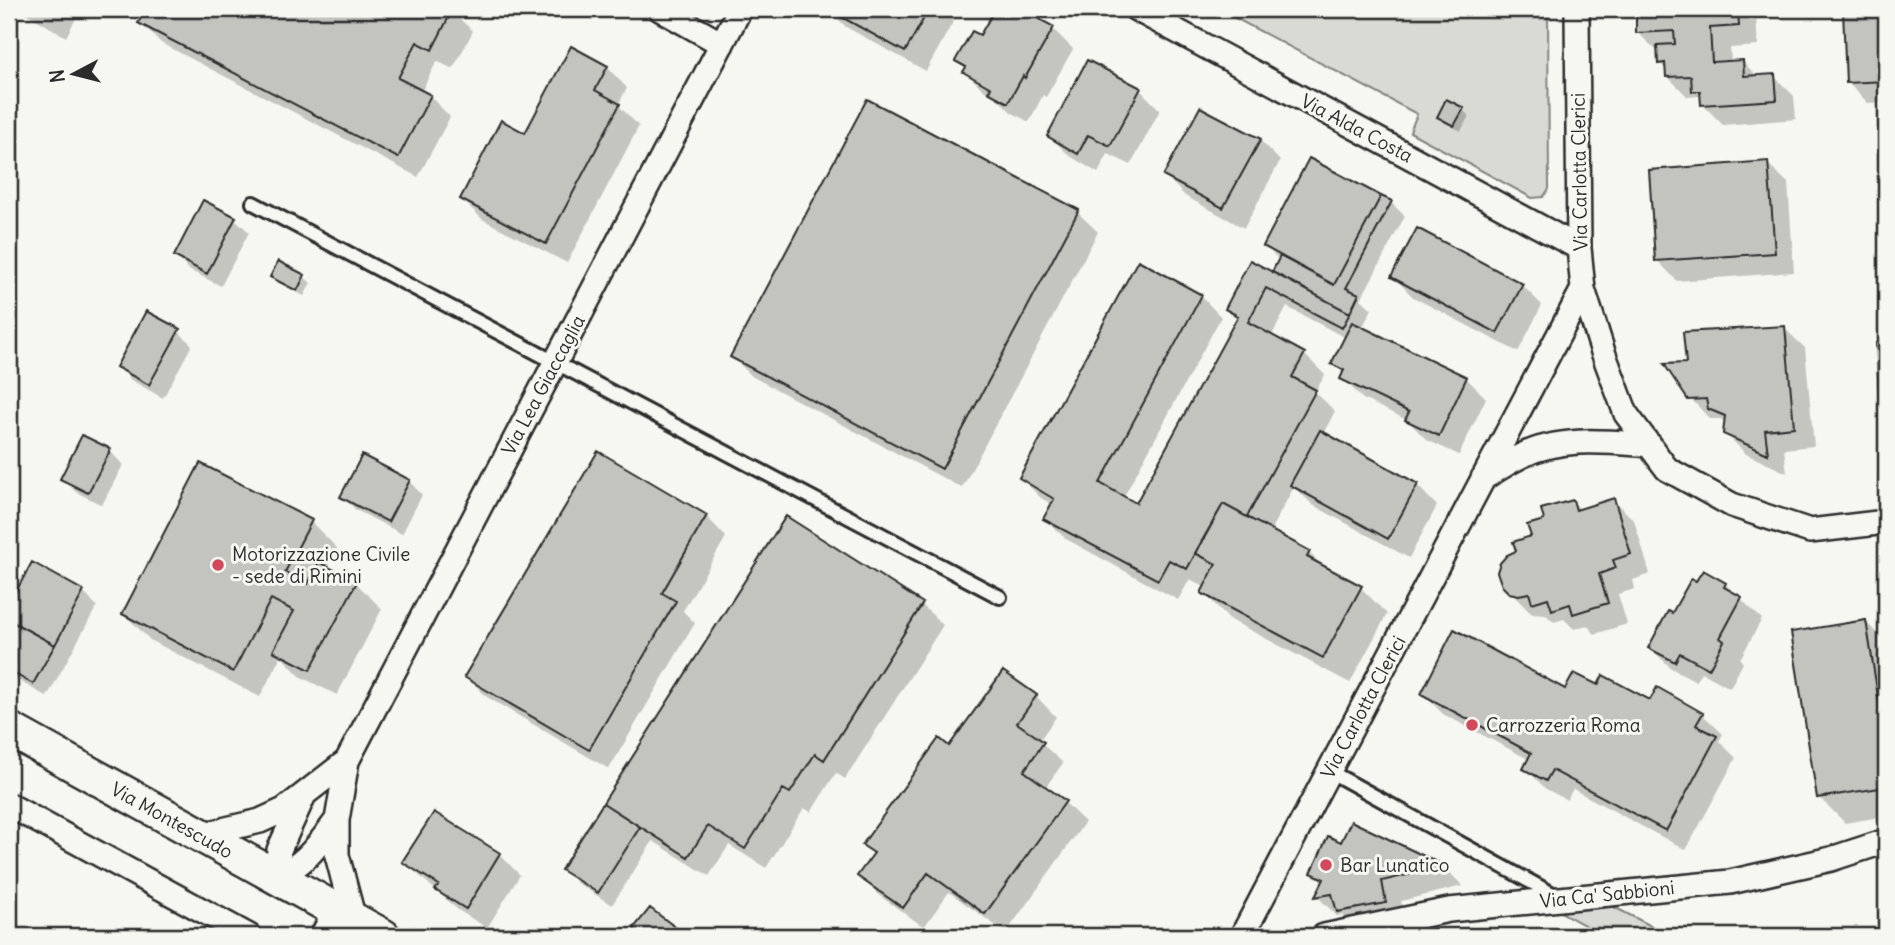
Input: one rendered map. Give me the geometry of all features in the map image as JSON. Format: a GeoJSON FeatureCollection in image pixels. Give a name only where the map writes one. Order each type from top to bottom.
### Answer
{"type":"FeatureCollection","features":[{"type":"Feature","properties":{"kind":"street"},"geometry":{"type":"LineString","coordinates":[[660,9],[722,44]]}},
{"type":"Feature","properties":{"kind":"street","name":"Via Lea Giaccaglia"},"geometry":{"type":"LineString","coordinates":[[337,922],[337,820],[347,761],[740,9]]}},
{"type":"Feature","properties":{"kind":"street","name":"Via Alda Costa"},"geometry":{"type":"LineString","coordinates":[[1136,9],[1579,248]]}},
{"type":"Feature","properties":{"kind":"street","name":"Via Carlotta Clerici"},"geometry":{"type":"LineString","coordinates":[[1242,936],[1583,289],[1579,248],[1577,9]]}},
{"type":"Feature","properties":{"kind":"street"},"geometry":{"type":"LineString","coordinates":[[1583,289],[1626,414],[1667,469],[1732,505],[1810,531],[1886,522]]}},
{"type":"Feature","properties":{"kind":"street"},"geometry":{"type":"LineString","coordinates":[[1483,478],[1522,455],[1562,443],[1650,445]]}},
{"type":"Feature","properties":{"kind":"street","name":"Via Montescudo"},"geometry":{"type":"LineString","coordinates":[[9,729],[276,877],[337,922],[383,936]]}},
{"type":"Feature","properties":{"kind":"street","name":"Via Lea Giaccaglia"},"geometry":{"type":"LineString","coordinates":[[201,835],[260,821],[284,810],[347,761]]}},
{"type":"Feature","properties":{"kind":"street","name":"Via Lea Giaccaglia"},"geometry":{"type":"LineString","coordinates":[[304,795],[279,850],[276,877],[307,859],[337,820]]}},
{"type":"Feature","properties":{"kind":"street"},"geometry":{"type":"LineString","coordinates":[[9,805],[249,936]]}},
{"type":"Feature","properties":{"kind":"street","name":"Via Ca' Sabbioni"},"geometry":{"type":"LineString","coordinates":[[1324,936],[1449,910],[1730,882],[1831,859],[1886,841]]}},
{"type":"Feature","properties":{"kind":"lane"},"geometry":{"type":"LineString","coordinates":[[253,203],[1000,597]]}},
{"type":"Feature","properties":{"kind":"lane"},"geometry":{"type":"LineString","coordinates":[[1329,771],[1562,899]]}},
{"type":"Feature","properties":{"kind":"shaded area"},"geometry":{"type":"Polygon","coordinates":[[[1218,9],[1548,9],[1549,189],[1543,197],[1532,198],[1410,132],[1417,114],[1218,9]]]}},
{"type":"Feature","properties":{"kind":"shaded area"},"geometry":{"type":"Polygon","coordinates":[[[1606,903],[1671,936],[1604,936],[1555,909],[1606,903]]]}},
{"type":"Feature","properties":{"kind":"building"},"geometry":{"type":"Polygon","coordinates":[[[146,9],[453,9],[432,50],[417,42],[398,78],[431,95],[398,158],[138,23],[146,9]]]}},
{"type":"Feature","properties":{"kind":"building"},"geometry":{"type":"Polygon","coordinates":[[[827,9],[929,9],[905,52],[827,9]]]}},
{"type":"Feature","properties":{"kind":"building"},"geometry":{"type":"Polygon","coordinates":[[[995,9],[1021,9],[1054,27],[1008,103],[988,92],[991,88],[963,72],[966,67],[955,61],[972,31],[980,35],[995,9]]]}},
{"type":"Feature","properties":{"kind":"building"},"geometry":{"type":"Polygon","coordinates":[[[1636,9],[1738,9],[1739,26],[1710,28],[1712,62],[1743,60],[1744,76],[1775,74],[1777,100],[1701,105],[1700,91],[1692,91],[1691,76],[1666,77],[1665,63],[1658,64],[1657,45],[1675,44],[1674,31],[1636,33],[1636,9]]]}},
{"type":"Feature","properties":{"kind":"building"},"geometry":{"type":"Polygon","coordinates":[[[1886,10],[1886,81],[1846,83],[1843,11],[1886,10]]]}},
{"type":"Feature","properties":{"kind":"building"},"geometry":{"type":"Polygon","coordinates":[[[571,46],[608,66],[595,90],[620,104],[546,244],[460,199],[501,120],[525,133],[571,46]]]}},
{"type":"Feature","properties":{"kind":"building"},"geometry":{"type":"Polygon","coordinates":[[[1087,60],[1141,88],[1110,146],[1088,135],[1078,154],[1047,136],[1087,60]]]}},
{"type":"Feature","properties":{"kind":"building"},"geometry":{"type":"Polygon","coordinates":[[[867,99],[1079,210],[942,469],[730,357],[867,99]]]}},
{"type":"Feature","properties":{"kind":"building"},"geometry":{"type":"Polygon","coordinates":[[[1446,99],[1464,108],[1454,126],[1437,117],[1446,99]]]}},
{"type":"Feature","properties":{"kind":"building"},"geometry":{"type":"Polygon","coordinates":[[[1200,107],[1261,139],[1223,208],[1163,176],[1200,107]]]}},
{"type":"Feature","properties":{"kind":"building"},"geometry":{"type":"Polygon","coordinates":[[[1309,158],[1381,196],[1334,285],[1263,246],[1309,158]]]}},
{"type":"Feature","properties":{"kind":"building"},"geometry":{"type":"Polygon","coordinates":[[[1768,161],[1775,253],[1655,261],[1649,170],[1768,161]]]}},
{"type":"Feature","properties":{"kind":"building"},"geometry":{"type":"Polygon","coordinates":[[[1381,196],[1392,201],[1346,288],[1359,294],[1350,313],[1272,272],[1280,256],[1334,285],[1381,196]]]}},
{"type":"Feature","properties":{"kind":"building"},"geometry":{"type":"Polygon","coordinates":[[[203,200],[236,217],[207,274],[174,256],[203,200]]]}},
{"type":"Feature","properties":{"kind":"building"},"geometry":{"type":"Polygon","coordinates":[[[1417,228],[1523,284],[1497,333],[1391,277],[1417,228]]]}},
{"type":"Feature","properties":{"kind":"building"},"geometry":{"type":"Polygon","coordinates":[[[1138,260],[1202,295],[1100,483],[1136,503],[1238,316],[1225,309],[1250,260],[1350,313],[1342,328],[1266,288],[1248,322],[1305,353],[1292,377],[1316,390],[1247,517],[1223,504],[1187,569],[1169,560],[1158,580],[1043,519],[1054,499],[1019,478],[1138,260]]]}},
{"type":"Feature","properties":{"kind":"building"},"geometry":{"type":"Polygon","coordinates":[[[278,261],[305,275],[297,291],[270,277],[278,261]]]}},
{"type":"Feature","properties":{"kind":"building"},"geometry":{"type":"Polygon","coordinates":[[[146,311],[180,329],[149,385],[116,367],[146,311]]]}},
{"type":"Feature","properties":{"kind":"building"},"geometry":{"type":"Polygon","coordinates":[[[1352,322],[1467,377],[1439,436],[1405,420],[1409,412],[1340,379],[1344,370],[1331,364],[1352,322]]]}},
{"type":"Feature","properties":{"kind":"building"},"geometry":{"type":"Polygon","coordinates":[[[1785,326],[1794,427],[1765,430],[1768,454],[1723,434],[1725,416],[1708,409],[1706,399],[1688,400],[1664,364],[1686,363],[1683,332],[1785,326]]]}},
{"type":"Feature","properties":{"kind":"building"},"geometry":{"type":"Polygon","coordinates":[[[1886,342],[1886,431],[1881,430],[1876,343],[1886,342]]]}},
{"type":"Feature","properties":{"kind":"building"},"geometry":{"type":"Polygon","coordinates":[[[1320,430],[1418,484],[1388,539],[1290,485],[1320,430]]]}},
{"type":"Feature","properties":{"kind":"building"},"geometry":{"type":"Polygon","coordinates":[[[82,435],[111,449],[88,493],[60,479],[82,435]]]}},
{"type":"Feature","properties":{"kind":"building"},"geometry":{"type":"Polygon","coordinates":[[[598,451],[707,515],[662,593],[676,601],[589,750],[464,677],[598,451]]]}},
{"type":"Feature","properties":{"kind":"building"},"geometry":{"type":"Polygon","coordinates":[[[362,455],[410,480],[388,522],[340,497],[362,455]]]}},
{"type":"Feature","properties":{"kind":"building","name":"Motorizzazione Civile - sede di Rimini"},"geometry":{"type":"Polygon","coordinates":[[[200,463],[312,520],[285,572],[308,584],[319,562],[357,582],[310,670],[273,651],[294,611],[271,599],[233,672],[122,614],[200,463]]]}},
{"type":"Feature","properties":{"kind":"building"},"geometry":{"type":"Polygon","coordinates":[[[1614,498],[1631,554],[1613,560],[1616,568],[1599,574],[1608,603],[1573,614],[1570,604],[1552,610],[1548,598],[1532,603],[1529,593],[1509,593],[1502,586],[1497,572],[1500,563],[1507,555],[1516,551],[1513,542],[1531,536],[1527,525],[1544,520],[1541,509],[1573,500],[1576,510],[1614,498]]]}},
{"type":"Feature","properties":{"kind":"building"},"geometry":{"type":"Polygon","coordinates":[[[1223,504],[1310,551],[1307,557],[1362,586],[1323,658],[1201,593],[1216,564],[1195,553],[1223,504]]]}},
{"type":"Feature","properties":{"kind":"building"},"geometry":{"type":"Polygon","coordinates":[[[786,516],[923,603],[824,760],[815,754],[790,793],[783,789],[745,849],[708,826],[688,857],[603,803],[786,516]]]}},
{"type":"Feature","properties":{"kind":"building"},"geometry":{"type":"Polygon","coordinates":[[[32,562],[84,591],[55,645],[9,620],[9,604],[32,562]]]}},
{"type":"Feature","properties":{"kind":"building"},"geometry":{"type":"Polygon","coordinates":[[[1703,570],[1726,583],[1724,587],[1742,597],[1720,638],[1724,641],[1709,669],[1680,653],[1675,662],[1648,648],[1668,611],[1672,613],[1691,579],[1696,581],[1703,570]]]}},
{"type":"Feature","properties":{"kind":"building"},"geometry":{"type":"Polygon","coordinates":[[[9,620],[55,645],[33,684],[9,671],[9,620]]]}},
{"type":"Feature","properties":{"kind":"building"},"geometry":{"type":"Polygon","coordinates":[[[1866,620],[1886,747],[1886,787],[1817,798],[1791,632],[1866,620]]]}},
{"type":"Feature","properties":{"kind":"building"},"geometry":{"type":"Polygon","coordinates":[[[1454,629],[1565,689],[1574,673],[1598,685],[1603,675],[1650,700],[1657,687],[1703,713],[1696,725],[1717,736],[1666,831],[1552,770],[1546,781],[1523,769],[1531,753],[1421,694],[1454,629]]]}},
{"type":"Feature","properties":{"kind":"building"},"geometry":{"type":"Polygon","coordinates":[[[1003,671],[1037,695],[1017,723],[1044,742],[1024,771],[1066,801],[985,914],[928,873],[903,908],[857,876],[874,853],[862,845],[939,738],[949,746],[1003,671]]]}},
{"type":"Feature","properties":{"kind":"building"},"geometry":{"type":"Polygon","coordinates":[[[603,803],[640,827],[598,893],[561,870],[603,803]]]}},
{"type":"Feature","properties":{"kind":"building"},"geometry":{"type":"Polygon","coordinates":[[[434,812],[500,853],[466,909],[435,890],[439,885],[402,862],[434,812]]]}},
{"type":"Feature","properties":{"kind":"building"},"geometry":{"type":"Polygon","coordinates":[[[1351,821],[1445,866],[1382,881],[1386,903],[1337,912],[1332,894],[1315,897],[1324,879],[1311,873],[1328,836],[1341,842],[1351,821]]]}},
{"type":"Feature","properties":{"kind":"building"},"geometry":{"type":"Polygon","coordinates":[[[650,908],[687,936],[631,936],[650,908]]]}},
{"type":"Feature","properties":{"kind":"place","name":"Motorizzazione Civile - sede di Rimini"},"geometry":{"type":"Point","coordinates":[218,565]}},
{"type":"Feature","properties":{"kind":"place","name":"Carrozzeria Roma"},"geometry":{"type":"Point","coordinates":[1472,725]}},
{"type":"Feature","properties":{"kind":"place","name":"Bar Lunatico"},"geometry":{"type":"Point","coordinates":[1326,865]}}]}
